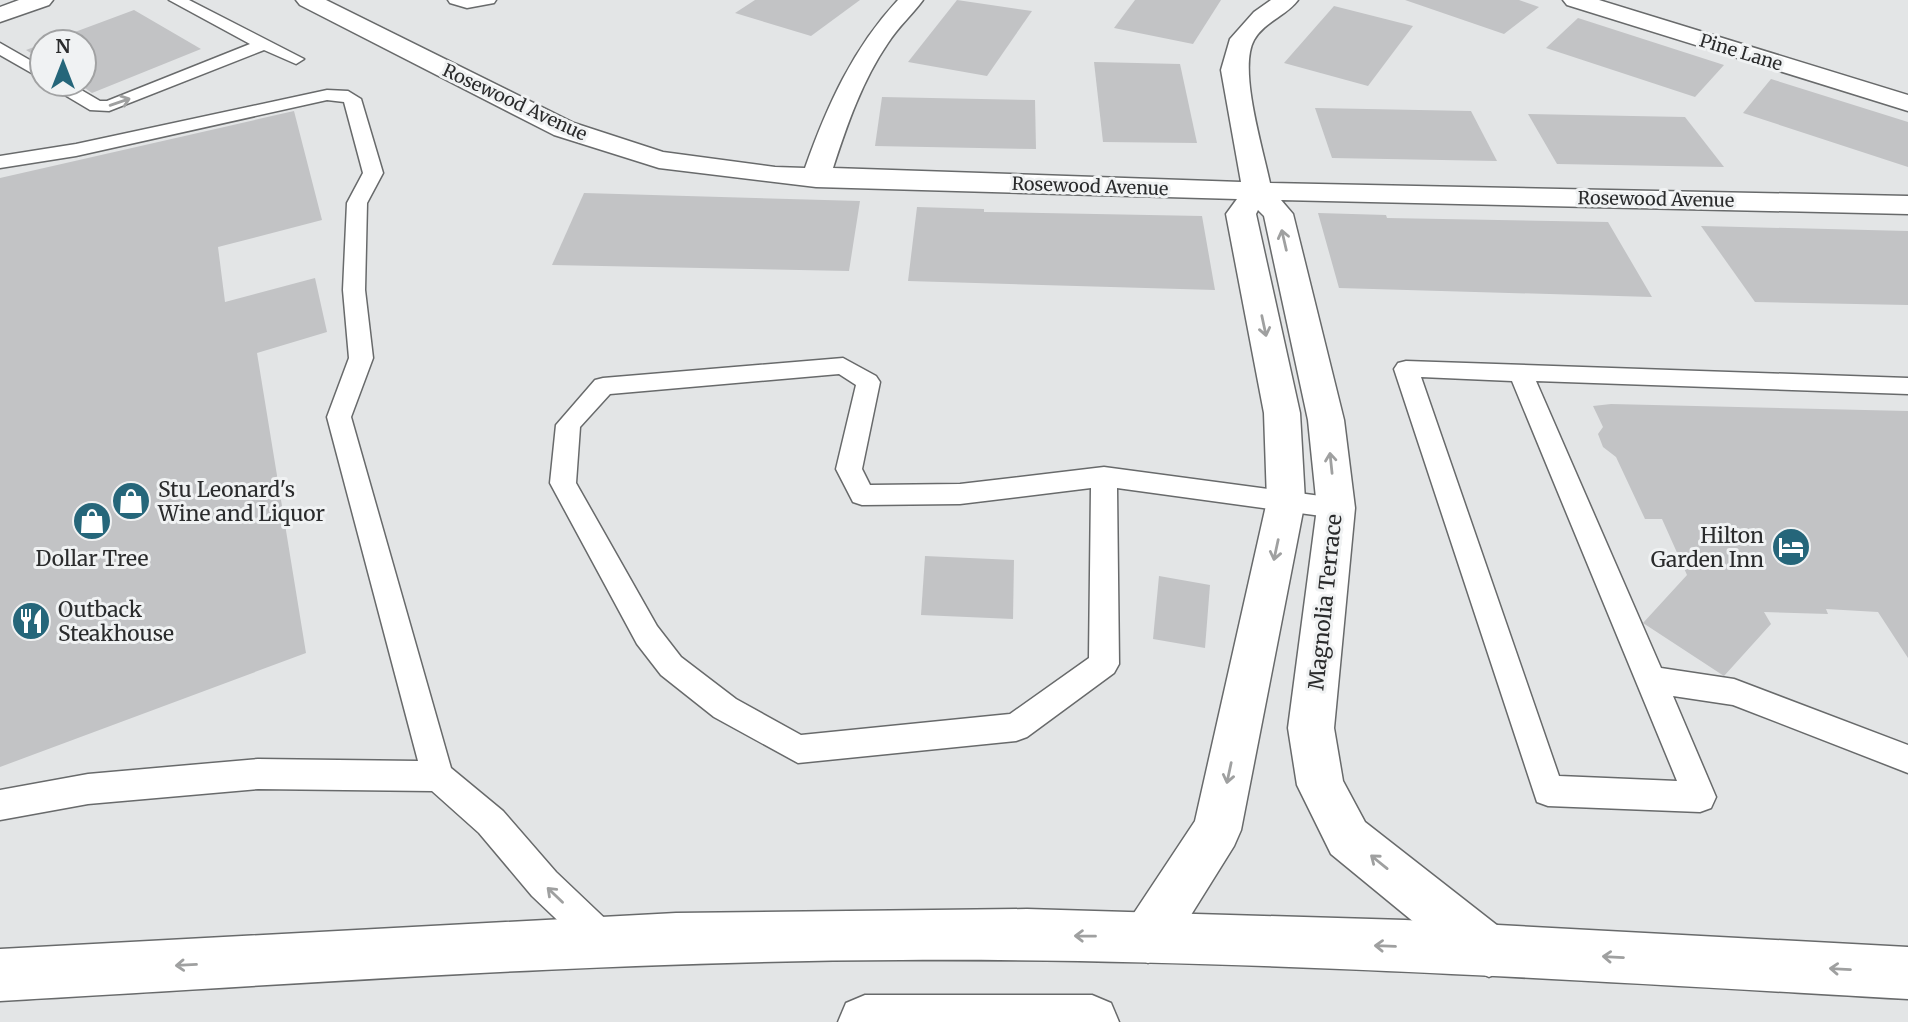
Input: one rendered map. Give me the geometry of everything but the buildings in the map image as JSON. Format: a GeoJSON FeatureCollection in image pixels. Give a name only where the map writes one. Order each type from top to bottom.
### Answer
{"type":"FeatureCollection","features":[{"type":"Feature","properties":{"kind":"main road"},"geometry":{"type":"LineString","coordinates":[[0,15],[41,0]]}},
{"type":"Feature","properties":{"kind":"main road","name":"Rosewood Avenue"},"geometry":{"type":"LineString","coordinates":[[308,0],[564,130],[659,160],[816,178],[1256,191],[1908,205]]}},
{"type":"Feature","properties":{"kind":"main road"},"geometry":{"type":"LineString","coordinates":[[816,178],[847,90],[893,18],[911,0]]}},
{"type":"Feature","properties":{"kind":"main road"},"geometry":{"type":"LineString","coordinates":[[1147,937],[1217,830],[1286,501],[1282,414],[1241,214],[1256,191],[1234,70],[1242,39],[1262,17],[1286,0]]}},
{"type":"Feature","properties":{"kind":"main road","name":"Pine Lane"},"geometry":{"type":"LineString","coordinates":[[1575,0],[1908,103]]}},
{"type":"Feature","properties":{"kind":"main road","name":"Magnolia Terrace"},"geometry":{"type":"LineString","coordinates":[[1256,191],[1278,214],[1326,420],[1336,508],[1311,728],[1320,785],[1348,838],[1489,951]]}},
{"type":"Feature","properties":{"kind":"main road"},"geometry":{"type":"LineString","coordinates":[[0,975],[604,942],[804,934],[1147,937],[1489,951],[1908,973]]}},
{"type":"Feature","properties":{"kind":"main road"},"geometry":{"type":"LineString","coordinates":[[865,1022],[1092,1022]]}},
{"type":"Feature","properties":{"kind":"lane"},"geometry":{"type":"LineString","coordinates":[[177,0],[296,59]]}},
{"type":"Feature","properties":{"kind":"lane"},"geometry":{"type":"LineString","coordinates":[[456,0],[467,3],[488,0]]}},
{"type":"Feature","properties":{"kind":"lane"},"geometry":{"type":"LineString","coordinates":[[83,98],[96,106],[109,106],[264,44]]}},
{"type":"Feature","properties":{"kind":"lane"},"geometry":{"type":"LineString","coordinates":[[0,48],[28,65]]}},
{"type":"Feature","properties":{"kind":"lane"},"geometry":{"type":"LineString","coordinates":[[0,162],[76,150],[327,95],[342,95],[352,99],[373,173],[357,203],[354,290],[361,358],[339,417],[438,776],[491,822],[544,884],[604,942]]}},
{"type":"Feature","properties":{"kind":"lane"},"geometry":{"type":"LineString","coordinates":[[1104,477],[1104,664],[1016,727],[798,749],[725,708],[671,666],[647,635],[563,483],[568,425],[603,386],[843,366],[868,382],[849,469],[862,495],[960,494],[1104,477],[1336,508]]}},
{"type":"Feature","properties":{"kind":"lane"},"geometry":{"type":"LineString","coordinates":[[1521,374],[1700,797],[1548,791],[1406,369],[1908,386]]}},
{"type":"Feature","properties":{"kind":"lane"},"geometry":{"type":"LineString","coordinates":[[1651,680],[1734,692],[1908,762]]}},
{"type":"Feature","properties":{"kind":"lane"},"geometry":{"type":"LineString","coordinates":[[0,806],[88,789],[258,774],[438,776]]}},
{"type":"Feature","properties":{"kind":"place","name":"Stu Leonard's Wine and Liquor"},"geometry":{"type":"Point","coordinates":[131,501]}},
{"type":"Feature","properties":{"kind":"place","name":"Dollar Tree"},"geometry":{"type":"Point","coordinates":[92,521]}},
{"type":"Feature","properties":{"kind":"place","name":"Hilton Garden Inn"},"geometry":{"type":"Point","coordinates":[1791,547]}},
{"type":"Feature","properties":{"kind":"place","name":"Outback Steakhouse"},"geometry":{"type":"Point","coordinates":[31,621]}}]}
